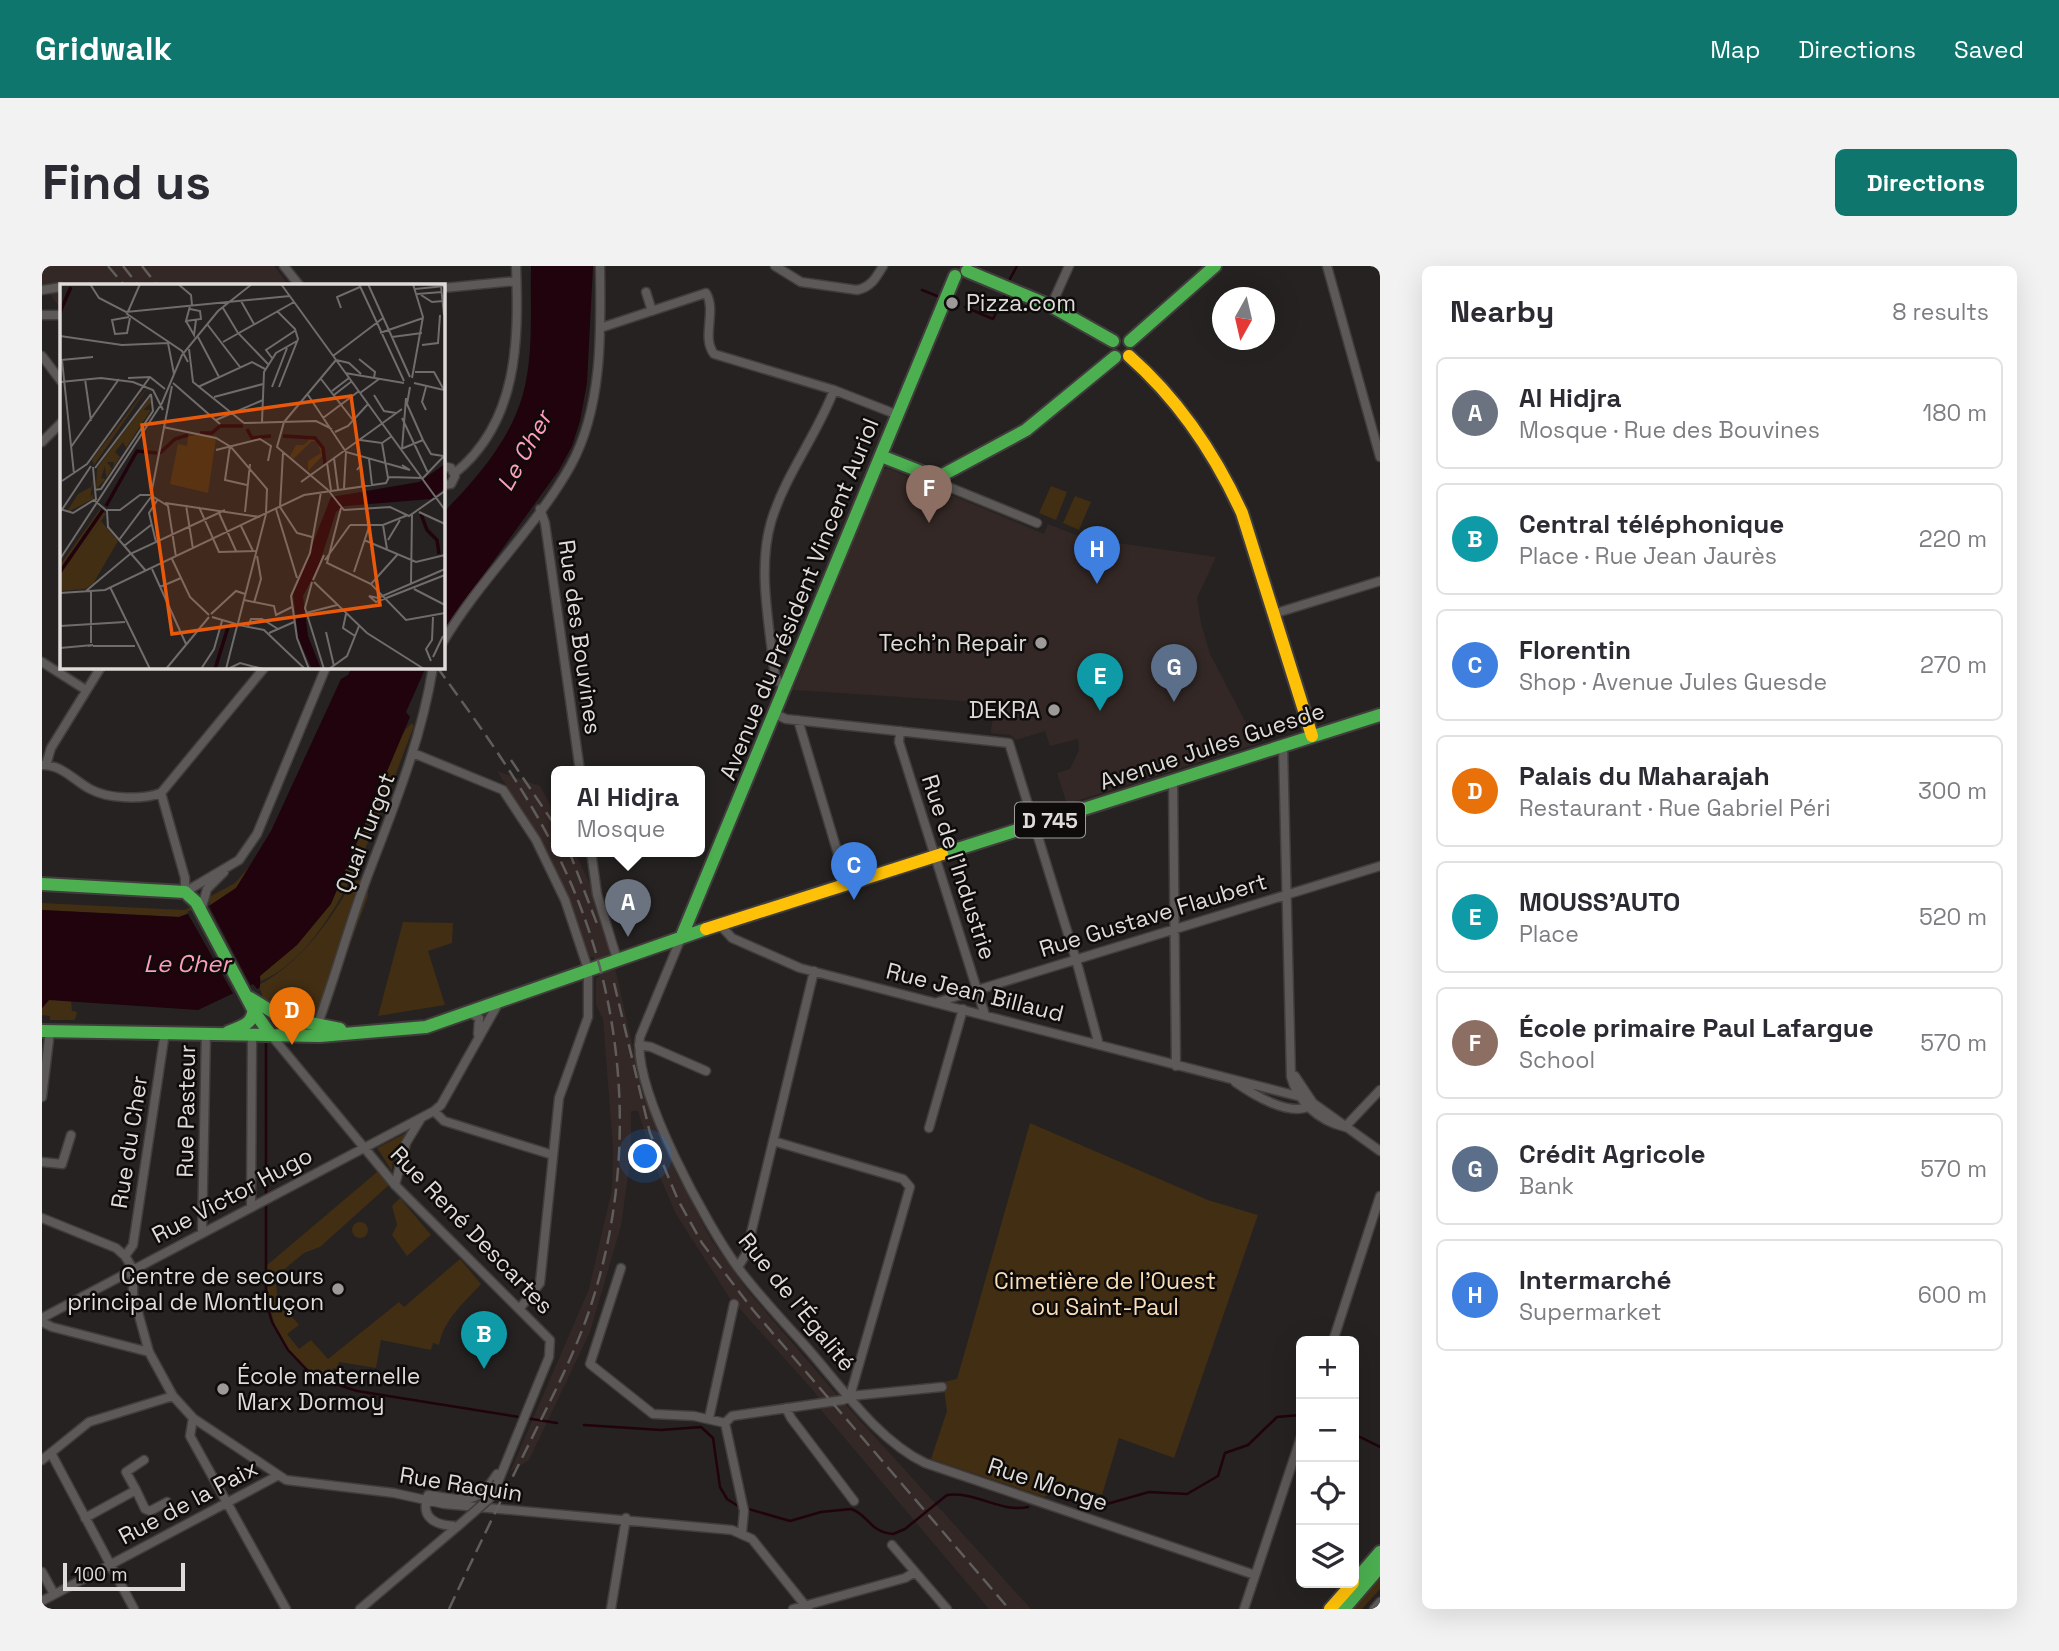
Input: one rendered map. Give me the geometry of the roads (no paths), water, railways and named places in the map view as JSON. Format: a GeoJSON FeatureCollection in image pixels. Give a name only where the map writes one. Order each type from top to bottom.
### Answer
{"type":"FeatureCollection","features":[{"type":"Feature","properties":{"kind":"main road"},"geometry":{"type":"LineString","coordinates":[[1130,341],[1215,266]]}},
{"type":"Feature","properties":{"kind":"main road"},"geometry":{"type":"LineString","coordinates":[[960,270],[1051,306],[1112,341]]}},
{"type":"Feature","properties":{"kind":"main road","name":"Avenue du Président Vincent Auriol"},"geometry":{"type":"LineString","coordinates":[[681,938],[960,270]]}},
{"type":"Feature","properties":{"kind":"main road"},"geometry":{"type":"LineString","coordinates":[[1112,341],[1122,337],[1130,341]]}},
{"type":"Feature","properties":{"kind":"main road"},"geometry":{"type":"LineString","coordinates":[[1112,341],[1111,351],[1115,357],[1124,359],[1132,350],[1130,341]]}},
{"type":"Feature","properties":{"kind":"main road"},"geometry":{"type":"LineString","coordinates":[[1129,356],[1185,413],[1209,447],[1242,513],[1312,736]]}},
{"type":"Feature","properties":{"kind":"main road"},"geometry":{"type":"LineString","coordinates":[[881,456],[937,478],[1026,430],[1115,357]]}},
{"type":"Feature","properties":{"kind":"main road","name":"Avenue Jules Guesde"},"geometry":{"type":"LineString","coordinates":[[368,1033],[426,1027],[720,925],[1380,715]]}},
{"type":"Feature","properties":{"kind":"main road"},"geometry":{"type":"LineString","coordinates":[[42,884],[185,892],[200,904],[250,1005],[271,1035]]}},
{"type":"Feature","properties":{"kind":"main road"},"geometry":{"type":"LineString","coordinates":[[250,1005],[302,1023],[368,1033]]}},
{"type":"Feature","properties":{"kind":"main road"},"geometry":{"type":"LineString","coordinates":[[228,1032],[250,1005]]}},
{"type":"Feature","properties":{"kind":"main road"},"geometry":{"type":"LineString","coordinates":[[250,1005],[252,1035]]}},
{"type":"Feature","properties":{"kind":"main road"},"geometry":{"type":"LineString","coordinates":[[46,1031],[228,1032],[271,1035],[285,1041],[368,1033]]}},
{"type":"Feature","properties":{"kind":"main road"},"geometry":{"type":"LineString","coordinates":[[1359,1575],[1380,1552]]}},
{"type":"Feature","properties":{"kind":"main road"},"geometry":{"type":"LineString","coordinates":[[1344,1609],[1380,1567]]}},
{"type":"Feature","properties":{"kind":"main road"},"geometry":{"type":"LineString","coordinates":[[1330,1609],[1348,1588]]}},
{"type":"Feature","properties":{"kind":"street"},"geometry":{"type":"LineString","coordinates":[[284,266],[298,284]]}},
{"type":"Feature","properties":{"kind":"street"},"geometry":{"type":"LineString","coordinates":[[444,485],[453,482],[455,473],[485,443],[500,412],[516,351],[516,266]]}},
{"type":"Feature","properties":{"kind":"street"},"geometry":{"type":"LineString","coordinates":[[444,641],[572,464],[588,423],[600,328],[600,266]]}},
{"type":"Feature","properties":{"kind":"street"},"geometry":{"type":"LineString","coordinates":[[775,266],[801,282],[857,290],[866,288],[873,282],[883,266]]}},
{"type":"Feature","properties":{"kind":"street"},"geometry":{"type":"LineString","coordinates":[[1051,306],[1069,266]]}},
{"type":"Feature","properties":{"kind":"street"},"geometry":{"type":"LineString","coordinates":[[1327,266],[1380,457]]}},
{"type":"Feature","properties":{"kind":"street"},"geometry":{"type":"LineString","coordinates":[[444,288],[516,281]]}},
{"type":"Feature","properties":{"kind":"street"},"geometry":{"type":"LineString","coordinates":[[42,290],[60,287]]}},
{"type":"Feature","properties":{"kind":"street"},"geometry":{"type":"LineString","coordinates":[[646,292],[652,311]]}},
{"type":"Feature","properties":{"kind":"street"},"geometry":{"type":"LineString","coordinates":[[600,328],[706,293],[710,300],[709,342],[714,354],[834,390],[898,415]]}},
{"type":"Feature","properties":{"kind":"street"},"geometry":{"type":"LineString","coordinates":[[42,315],[60,315]]}},
{"type":"Feature","properties":{"kind":"street"},"geometry":{"type":"LineString","coordinates":[[42,355],[60,380]]}},
{"type":"Feature","properties":{"kind":"street"},"geometry":{"type":"LineString","coordinates":[[785,689],[775,677],[766,580],[771,522],[786,485],[834,390]]}},
{"type":"Feature","properties":{"kind":"street"},"geometry":{"type":"LineString","coordinates":[[42,442],[60,424]]}},
{"type":"Feature","properties":{"kind":"street"},"geometry":{"type":"LineString","coordinates":[[444,466],[451,468],[455,473]]}},
{"type":"Feature","properties":{"kind":"street"},"geometry":{"type":"LineString","coordinates":[[937,478],[939,483],[1037,523]]}},
{"type":"Feature","properties":{"kind":"street","name":"Rue des Bouvines"},"geometry":{"type":"LineString","coordinates":[[540,509],[545,523],[579,766]]}},
{"type":"Feature","properties":{"kind":"street"},"geometry":{"type":"LineString","coordinates":[[1273,614],[1380,581]]}},
{"type":"Feature","properties":{"kind":"street"},"geometry":{"type":"LineString","coordinates":[[42,662],[86,690]]}},
{"type":"Feature","properties":{"kind":"street"},"geometry":{"type":"LineString","coordinates":[[100,668],[51,748],[44,765],[57,766],[88,788],[105,794],[139,797],[161,793],[264,668]]}},
{"type":"Feature","properties":{"kind":"street"},"geometry":{"type":"LineString","coordinates":[[185,892],[239,860],[257,834],[326,668]]}},
{"type":"Feature","properties":{"kind":"street","name":"Quai Turgot"},"geometry":{"type":"LineString","coordinates":[[323,1027],[322,1010],[414,753],[427,705],[433,668]]}},
{"type":"Feature","properties":{"kind":"street"},"geometry":{"type":"LineString","coordinates":[[775,714],[798,720],[1009,743],[1076,958],[1099,1045]]}},
{"type":"Feature","properties":{"kind":"street"},"geometry":{"type":"LineString","coordinates":[[798,720],[847,884]]}},
{"type":"Feature","properties":{"kind":"street","name":"Rue de l'Industrie"},"geometry":{"type":"LineString","coordinates":[[900,731],[899,742],[985,1015]]}},
{"type":"Feature","properties":{"kind":"street"},"geometry":{"type":"LineString","coordinates":[[1281,1092],[1288,1086],[1291,1077],[1283,745]]}},
{"type":"Feature","properties":{"kind":"street"},"geometry":{"type":"LineString","coordinates":[[414,753],[503,790],[536,840],[565,900],[588,969],[588,1017],[559,1098],[540,1283],[520,1308]]}},
{"type":"Feature","properties":{"kind":"street"},"geometry":{"type":"LineString","coordinates":[[1173,780],[1176,1066]]}},
{"type":"Feature","properties":{"kind":"street"},"geometry":{"type":"LineString","coordinates":[[161,793],[185,878],[185,892]]}},
{"type":"Feature","properties":{"kind":"street"},"geometry":{"type":"LineString","coordinates":[[592,857],[597,894],[617,959]]}},
{"type":"Feature","properties":{"kind":"street","name":"Rue Gustave Flaubert"},"geometry":{"type":"LineString","coordinates":[[938,1002],[1380,866]]}},
{"type":"Feature","properties":{"kind":"street"},"geometry":{"type":"LineString","coordinates":[[200,904],[207,889],[228,867]]}},
{"type":"Feature","properties":{"kind":"street","name":"Rue Jean Billaud"},"geometry":{"type":"LineString","coordinates":[[720,925],[732,938],[780,961],[1230,1079]]}},
{"type":"Feature","properties":{"kind":"street"},"geometry":{"type":"LineString","coordinates":[[681,938],[640,1041],[706,1071]]}},
{"type":"Feature","properties":{"kind":"street"},"geometry":{"type":"LineString","coordinates":[[738,1267],[746,1254],[814,971]]}},
{"type":"Feature","properties":{"kind":"street"},"geometry":{"type":"LineString","coordinates":[[499,1002],[441,1105],[434,1111],[444,1121],[552,1155]]}},
{"type":"Feature","properties":{"kind":"street"},"geometry":{"type":"LineString","coordinates":[[929,1128],[963,1009]]}},
{"type":"Feature","properties":{"kind":"street"},"geometry":{"type":"LineString","coordinates":[[302,1023],[322,1010]]}},
{"type":"Feature","properties":{"kind":"street"},"geometry":{"type":"LineString","coordinates":[[469,1012],[478,1016],[481,1024],[474,1044]]}},
{"type":"Feature","properties":{"kind":"street"},"geometry":{"type":"LineString","coordinates":[[285,1041],[293,1028],[323,1027]]}},
{"type":"Feature","properties":{"kind":"street"},"geometry":{"type":"LineString","coordinates":[[42,1097],[46,1031]]}},
{"type":"Feature","properties":{"kind":"street","name":"Rue du Cher"},"geometry":{"type":"LineString","coordinates":[[125,1256],[133,1245],[165,1032]]}},
{"type":"Feature","properties":{"kind":"street","name":"Rue Pasteur"},"geometry":{"type":"LineString","coordinates":[[202,1233],[206,1032]]}},
{"type":"Feature","properties":{"kind":"street"},"geometry":{"type":"LineString","coordinates":[[251,1207],[252,1035]]}},
{"type":"Feature","properties":{"kind":"street","name":"Rue René Descartes"},"geometry":{"type":"LineString","coordinates":[[285,1041],[395,1185],[550,1340],[549,1357],[506,1461]]}},
{"type":"Feature","properties":{"kind":"street","name":"Rue de l'Égalité"},"geometry":{"type":"LineString","coordinates":[[640,1041],[650,1095],[678,1161],[705,1213],[738,1267],[850,1396]]}},
{"type":"Feature","properties":{"kind":"street"},"geometry":{"type":"LineString","coordinates":[[1291,1056],[1298,1084],[1307,1102]]}},
{"type":"Feature","properties":{"kind":"street"},"geometry":{"type":"LineString","coordinates":[[1291,1077],[1307,1102]]}},
{"type":"Feature","properties":{"kind":"street"},"geometry":{"type":"LineString","coordinates":[[1230,1079],[1278,1104],[1307,1102]]}},
{"type":"Feature","properties":{"kind":"street"},"geometry":{"type":"LineString","coordinates":[[1230,1079],[1281,1092],[1307,1102],[1380,1152],[1380,1159]]}},
{"type":"Feature","properties":{"kind":"street"},"geometry":{"type":"LineString","coordinates":[[1345,1127],[1380,1090]]}},
{"type":"Feature","properties":{"kind":"street","name":"Rue Victor Hugo"},"geometry":{"type":"LineString","coordinates":[[42,1320],[133,1269],[434,1111]]}},
{"type":"Feature","properties":{"kind":"street"},"geometry":{"type":"LineString","coordinates":[[395,1185],[406,1143],[421,1118]]}},
{"type":"Feature","properties":{"kind":"street"},"geometry":{"type":"LineString","coordinates":[[42,1162],[62,1164],[71,1135]]}},
{"type":"Feature","properties":{"kind":"street"},"geometry":{"type":"LineString","coordinates":[[773,1141],[903,1179],[910,1187],[850,1396]]}},
{"type":"Feature","properties":{"kind":"street"},"geometry":{"type":"LineString","coordinates":[[1335,1336],[1380,1196]]}},
{"type":"Feature","properties":{"kind":"street"},"geometry":{"type":"LineString","coordinates":[[42,1218],[116,1248],[133,1269]]}},
{"type":"Feature","properties":{"kind":"street"},"geometry":{"type":"LineString","coordinates":[[621,1268],[590,1364],[653,1413],[709,1418],[725,1423]]}},
{"type":"Feature","properties":{"kind":"street","name":"Rue Raquin"},"geometry":{"type":"LineString","coordinates":[[133,1269],[133,1294],[149,1352],[173,1396],[193,1418],[286,1480],[541,1515],[626,1518],[742,1532]]}},
{"type":"Feature","properties":{"kind":"street"},"geometry":{"type":"LineString","coordinates":[[709,1418],[734,1304]]}},
{"type":"Feature","properties":{"kind":"street"},"geometry":{"type":"LineString","coordinates":[[42,1320],[52,1327],[149,1352]]}},
{"type":"Feature","properties":{"kind":"street"},"geometry":{"type":"LineString","coordinates":[[725,1423],[733,1416],[843,1400],[850,1396],[942,1387]]}},
{"type":"Feature","properties":{"kind":"street"},"geometry":{"type":"LineString","coordinates":[[42,1460],[89,1422],[173,1396]]}},
{"type":"Feature","properties":{"kind":"street","name":"Rue Monge"},"geometry":{"type":"LineString","coordinates":[[850,1396],[895,1446],[925,1463],[1255,1575]]}},
{"type":"Feature","properties":{"kind":"street"},"geometry":{"type":"LineString","coordinates":[[786,1408],[854,1501]]}},
{"type":"Feature","properties":{"kind":"street"},"geometry":{"type":"LineString","coordinates":[[193,1418],[190,1436],[286,1609]]}},
{"type":"Feature","properties":{"kind":"street"},"geometry":{"type":"LineString","coordinates":[[725,1423],[744,1508],[742,1532],[752,1539],[807,1607]]}},
{"type":"Feature","properties":{"kind":"street"},"geometry":{"type":"LineString","coordinates":[[1244,1609],[1296,1452]]}},
{"type":"Feature","properties":{"kind":"street"},"geometry":{"type":"LineString","coordinates":[[51,1453],[134,1609]]}},
{"type":"Feature","properties":{"kind":"street"},"geometry":{"type":"LineString","coordinates":[[144,1460],[126,1472],[145,1509],[150,1511],[167,1502]]}},
{"type":"Feature","properties":{"kind":"street"},"geometry":{"type":"LineString","coordinates":[[360,1609],[489,1499],[506,1461]]}},
{"type":"Feature","properties":{"kind":"street"},"geometry":{"type":"LineString","coordinates":[[458,1526],[434,1523],[425,1512],[428,1495],[474,1500],[486,1492],[506,1461]]}},
{"type":"Feature","properties":{"kind":"street","name":"Rue de la Paix"},"geometry":{"type":"LineString","coordinates":[[42,1601],[277,1476]]}},
{"type":"Feature","properties":{"kind":"street"},"geometry":{"type":"LineString","coordinates":[[85,1518],[136,1490]]}},
{"type":"Feature","properties":{"kind":"street"},"geometry":{"type":"LineString","coordinates":[[611,1609],[626,1518]]}},
{"type":"Feature","properties":{"kind":"street"},"geometry":{"type":"LineString","coordinates":[[892,1545],[947,1609]]}},
{"type":"Feature","properties":{"kind":"street"},"geometry":{"type":"LineString","coordinates":[[42,1572],[54,1594]]}},
{"type":"Feature","properties":{"kind":"street"},"geometry":{"type":"LineString","coordinates":[[793,1609],[905,1578],[915,1572]]}},
{"type":"Feature","properties":{"kind":"street"},"geometry":{"type":"LineString","coordinates":[[1374,1609],[1380,1602]]}},
{"type":"Feature","properties":{"kind":"water","name":"Le Cher"},"geometry":{"type":"Polygon","coordinates":[[[531,266],[593,266],[587,383],[572,446],[559,470],[444,630],[444,512],[468,487],[510,428],[523,394],[531,331],[531,266]]]}},
{"type":"Feature","properties":{"kind":"water","name":"Le Cher"},"geometry":{"type":"Polygon","coordinates":[[[352,668],[426,668],[406,712],[410,717],[331,904],[297,945],[260,976],[260,987],[257,989],[253,984],[198,1010],[49,1000],[42,1008],[42,910],[179,917],[209,906],[236,888],[271,831],[341,679],[348,675],[352,668]]]}},
{"type":"Feature","properties":{"kind":"waterway"},"geometry":{"type":"LineString","coordinates":[[1010,279],[1017,266]]}},
{"type":"Feature","properties":{"kind":"waterway"},"geometry":{"type":"LineString","coordinates":[[922,290],[937,296]]}},
{"type":"Feature","properties":{"kind":"waterway"},"geometry":{"type":"LineString","coordinates":[[965,307],[993,319],[1005,295]]}},
{"type":"Feature","properties":{"kind":"waterway"},"geometry":{"type":"LineString","coordinates":[[266,1043],[266,1302],[272,1322],[288,1350],[309,1372],[357,1391],[557,1423]]}},
{"type":"Feature","properties":{"kind":"waterway"},"geometry":{"type":"LineString","coordinates":[[1061,1498],[1100,1506],[1149,1492],[1187,1494],[1218,1476],[1225,1453],[1248,1445],[1277,1417],[1296,1415]]}},
{"type":"Feature","properties":{"kind":"waterway"},"geometry":{"type":"LineString","coordinates":[[584,1425],[661,1430],[701,1427],[713,1438],[720,1487],[727,1499],[738,1506],[790,1521],[821,1512],[851,1509],[879,1530],[893,1534],[905,1529],[947,1495],[968,1496],[1008,1507],[1028,1507]]}},
{"type":"Feature","properties":{"kind":"waterway"},"geometry":{"type":"LineString","coordinates":[[1359,1436],[1380,1447]]}},
{"type":"Feature","properties":{"kind":"railway"},"geometry":{"type":"LineString","coordinates":[[108,266],[123,284]]}},
{"type":"Feature","properties":{"kind":"railway"},"geometry":{"type":"LineString","coordinates":[[123,266],[137,284]]}},
{"type":"Feature","properties":{"kind":"railway"},"geometry":{"type":"LineString","coordinates":[[142,266],[156,284]]}},
{"type":"Feature","properties":{"kind":"railway"},"geometry":{"type":"LineString","coordinates":[[438,668],[489,740],[551,842]]}},
{"type":"Feature","properties":{"kind":"railway"},"geometry":{"type":"LineString","coordinates":[[511,760],[551,820]]}},
{"type":"Feature","properties":{"kind":"railway"},"geometry":{"type":"LineString","coordinates":[[449,1609],[573,1352],[587,1317],[603,1262],[614,1205],[619,1148],[619,1090],[613,1033],[602,976],[586,921],[558,857]]}},
{"type":"Feature","properties":{"kind":"railway"},"geometry":{"type":"LineString","coordinates":[[571,857],[599,929]]}},
{"type":"Feature","properties":{"kind":"railway"},"geometry":{"type":"LineString","coordinates":[[614,983],[650,1133],[678,1200],[702,1243],[753,1310],[1009,1609]]}},
{"type":"Feature","properties":{"kind":"place","name":"Pizza.com"},"geometry":{"type":"Point","coordinates":[952,303]}},
{"type":"Feature","properties":{"kind":"place","name":"École primaire Paul Lafargue"},"geometry":{"type":"Point","coordinates":[929,523]}},
{"type":"Feature","properties":{"kind":"place","name":"Intermarché"},"geometry":{"type":"Point","coordinates":[1097,584]}},
{"type":"Feature","properties":{"kind":"place","name":"Tech'n Repair"},"geometry":{"type":"Point","coordinates":[1041,643]}},
{"type":"Feature","properties":{"kind":"place","name":"Crédit Agricole"},"geometry":{"type":"Point","coordinates":[1174,702]}},
{"type":"Feature","properties":{"kind":"place","name":"DEKRA"},"geometry":{"type":"Point","coordinates":[1054,710]}},
{"type":"Feature","properties":{"kind":"place","name":"MOUSS'AUTO"},"geometry":{"type":"Point","coordinates":[1100,711]}},
{"type":"Feature","properties":{"kind":"place","name":"Florentin"},"geometry":{"type":"Point","coordinates":[854,900]}},
{"type":"Feature","properties":{"kind":"place","name":"Al Hidjra"},"geometry":{"type":"Point","coordinates":[628,937]}},
{"type":"Feature","properties":{"kind":"place","name":"Palais du Maharajah"},"geometry":{"type":"Point","coordinates":[292,1045]}},
{"type":"Feature","properties":{"kind":"place","name":"Centre de secours principal de Montluçon"},"geometry":{"type":"Point","coordinates":[338,1289]}},
{"type":"Feature","properties":{"kind":"place","name":"Central téléphonique"},"geometry":{"type":"Point","coordinates":[484,1369]}},
{"type":"Feature","properties":{"kind":"place","name":"École maternelle Marx Dormoy"},"geometry":{"type":"Point","coordinates":[223,1389]}},
{"type":"Feature","properties":{"kind":"park label","name":"Cimetière de l’Ouest ou Saint-Paul"},"geometry":{"type":"Point","coordinates":[1105,1294]}}]}
